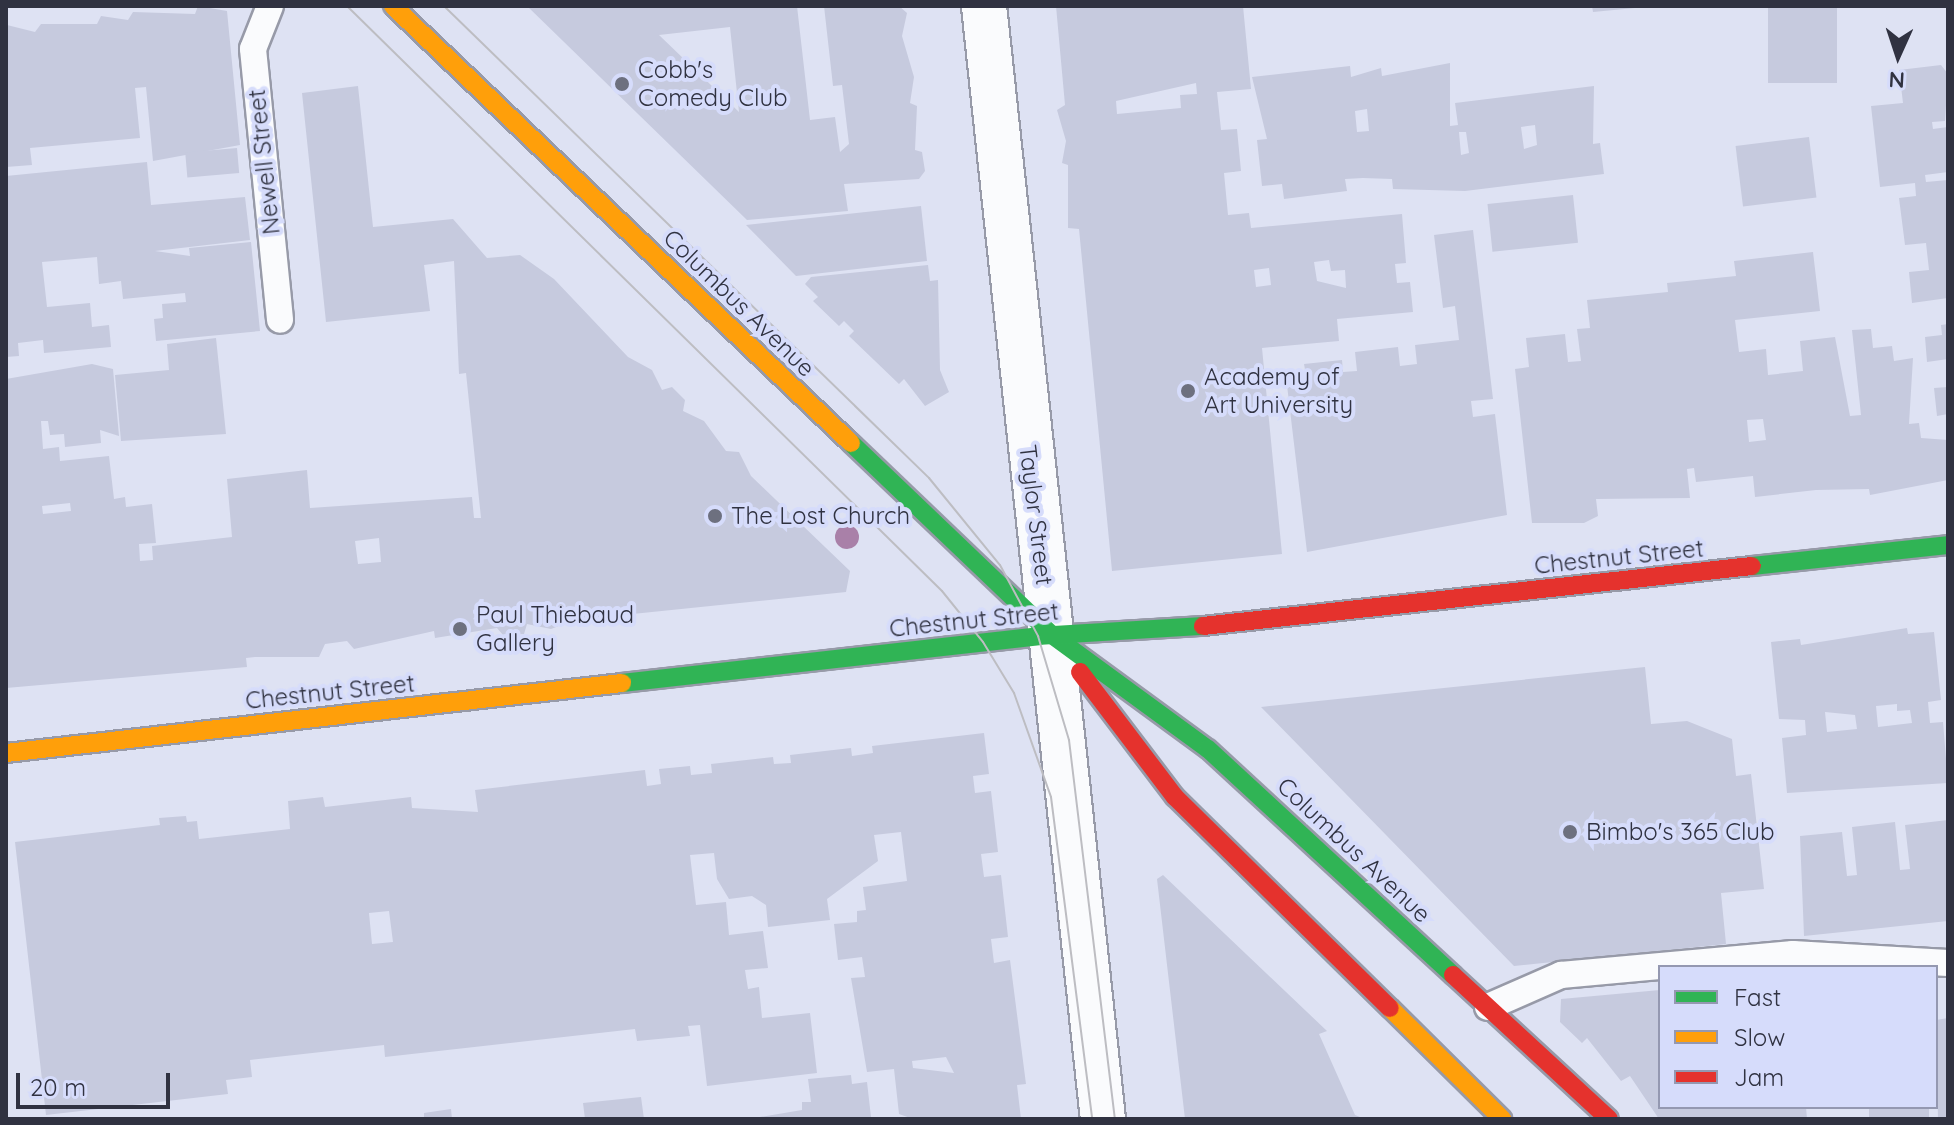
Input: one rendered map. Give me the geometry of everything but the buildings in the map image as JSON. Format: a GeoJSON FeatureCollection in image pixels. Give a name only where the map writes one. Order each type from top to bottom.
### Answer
{"type":"FeatureCollection","features":[{"type":"Feature","properties":{"kind":"main road","name":"Columbus Avenue"},"geometry":{"type":"LineString","coordinates":[[393,6],[1052,635],[1208,749],[1609,1119]]}},
{"type":"Feature","properties":{"kind":"main road","name":"Chestnut Street"},"geometry":{"type":"LineString","coordinates":[[6,753],[1052,635],[1164,630],[1948,545]]}},
{"type":"Feature","properties":{"kind":"main road","name":"Columbus Avenue"},"geometry":{"type":"LineString","coordinates":[[1052,635],[1175,797],[1502,1119]]}},
{"type":"Feature","properties":{"kind":"street","name":"Taylor Street"},"geometry":{"type":"LineString","coordinates":[[984,6],[1103,1119]]}},
{"type":"Feature","properties":{"kind":"lane","name":"Newell Street"},"geometry":{"type":"LineString","coordinates":[[270,6],[253,49],[280,320]]}},
{"type":"Feature","properties":{"kind":"lane"},"geometry":{"type":"LineString","coordinates":[[1671,965],[1793,954],[1948,963]]}},
{"type":"Feature","properties":{"kind":"lane"},"geometry":{"type":"LineString","coordinates":[[1488,1007],[1561,975],[1658,966]]}},
{"type":"Feature","properties":{"kind":"tram line"},"geometry":{"type":"LineString","coordinates":[[347,6],[942,591],[983,642],[1014,693],[1051,797],[1092,1119]]}},
{"type":"Feature","properties":{"kind":"tram line"},"geometry":{"type":"LineString","coordinates":[[444,6],[929,478],[1000,565],[1038,636],[1069,740],[1115,1119]]}},
{"type":"Feature","properties":{"kind":"traffic: fast"},"geometry":{"type":"LineString","coordinates":[[851,443],[1052,635],[1208,749],[1453,975]]}},
{"type":"Feature","properties":{"kind":"traffic: fast"},"geometry":{"type":"LineString","coordinates":[[1752,566],[1948,545]]}},
{"type":"Feature","properties":{"kind":"traffic: fast"},"geometry":{"type":"LineString","coordinates":[[622,683],[1038,636],[1203,626]]}},
{"type":"Feature","properties":{"kind":"traffic: slow"},"geometry":{"type":"LineString","coordinates":[[393,6],[851,443]]}},
{"type":"Feature","properties":{"kind":"traffic: slow"},"geometry":{"type":"LineString","coordinates":[[6,753],[622,683]]}},
{"type":"Feature","properties":{"kind":"traffic: slow"},"geometry":{"type":"LineString","coordinates":[[1390,1008],[1502,1119]]}},
{"type":"Feature","properties":{"kind":"traffic: jam"},"geometry":{"type":"LineString","coordinates":[[1203,626],[1752,566]]}},
{"type":"Feature","properties":{"kind":"traffic: jam"},"geometry":{"type":"LineString","coordinates":[[1080,672],[1175,797],[1390,1008]]}},
{"type":"Feature","properties":{"kind":"traffic: jam"},"geometry":{"type":"LineString","coordinates":[[1453,975],[1609,1119]]}},
{"type":"Feature","properties":{"kind":"place","name":"Cobb's Comedy Club"},"geometry":{"type":"Point","coordinates":[622,84]}},
{"type":"Feature","properties":{"kind":"place","name":"Academy of Art University"},"geometry":{"type":"Point","coordinates":[1188,391]}},
{"type":"Feature","properties":{"kind":"place","name":"The Lost Church"},"geometry":{"type":"Point","coordinates":[715,516]}},
{"type":"Feature","properties":{"kind":"place","name":"Paul Thiebaud Gallery"},"geometry":{"type":"Point","coordinates":[460,629]}},
{"type":"Feature","properties":{"kind":"place","name":"Bimbo's 365 Club"},"geometry":{"type":"Point","coordinates":[1570,832]}}]}
